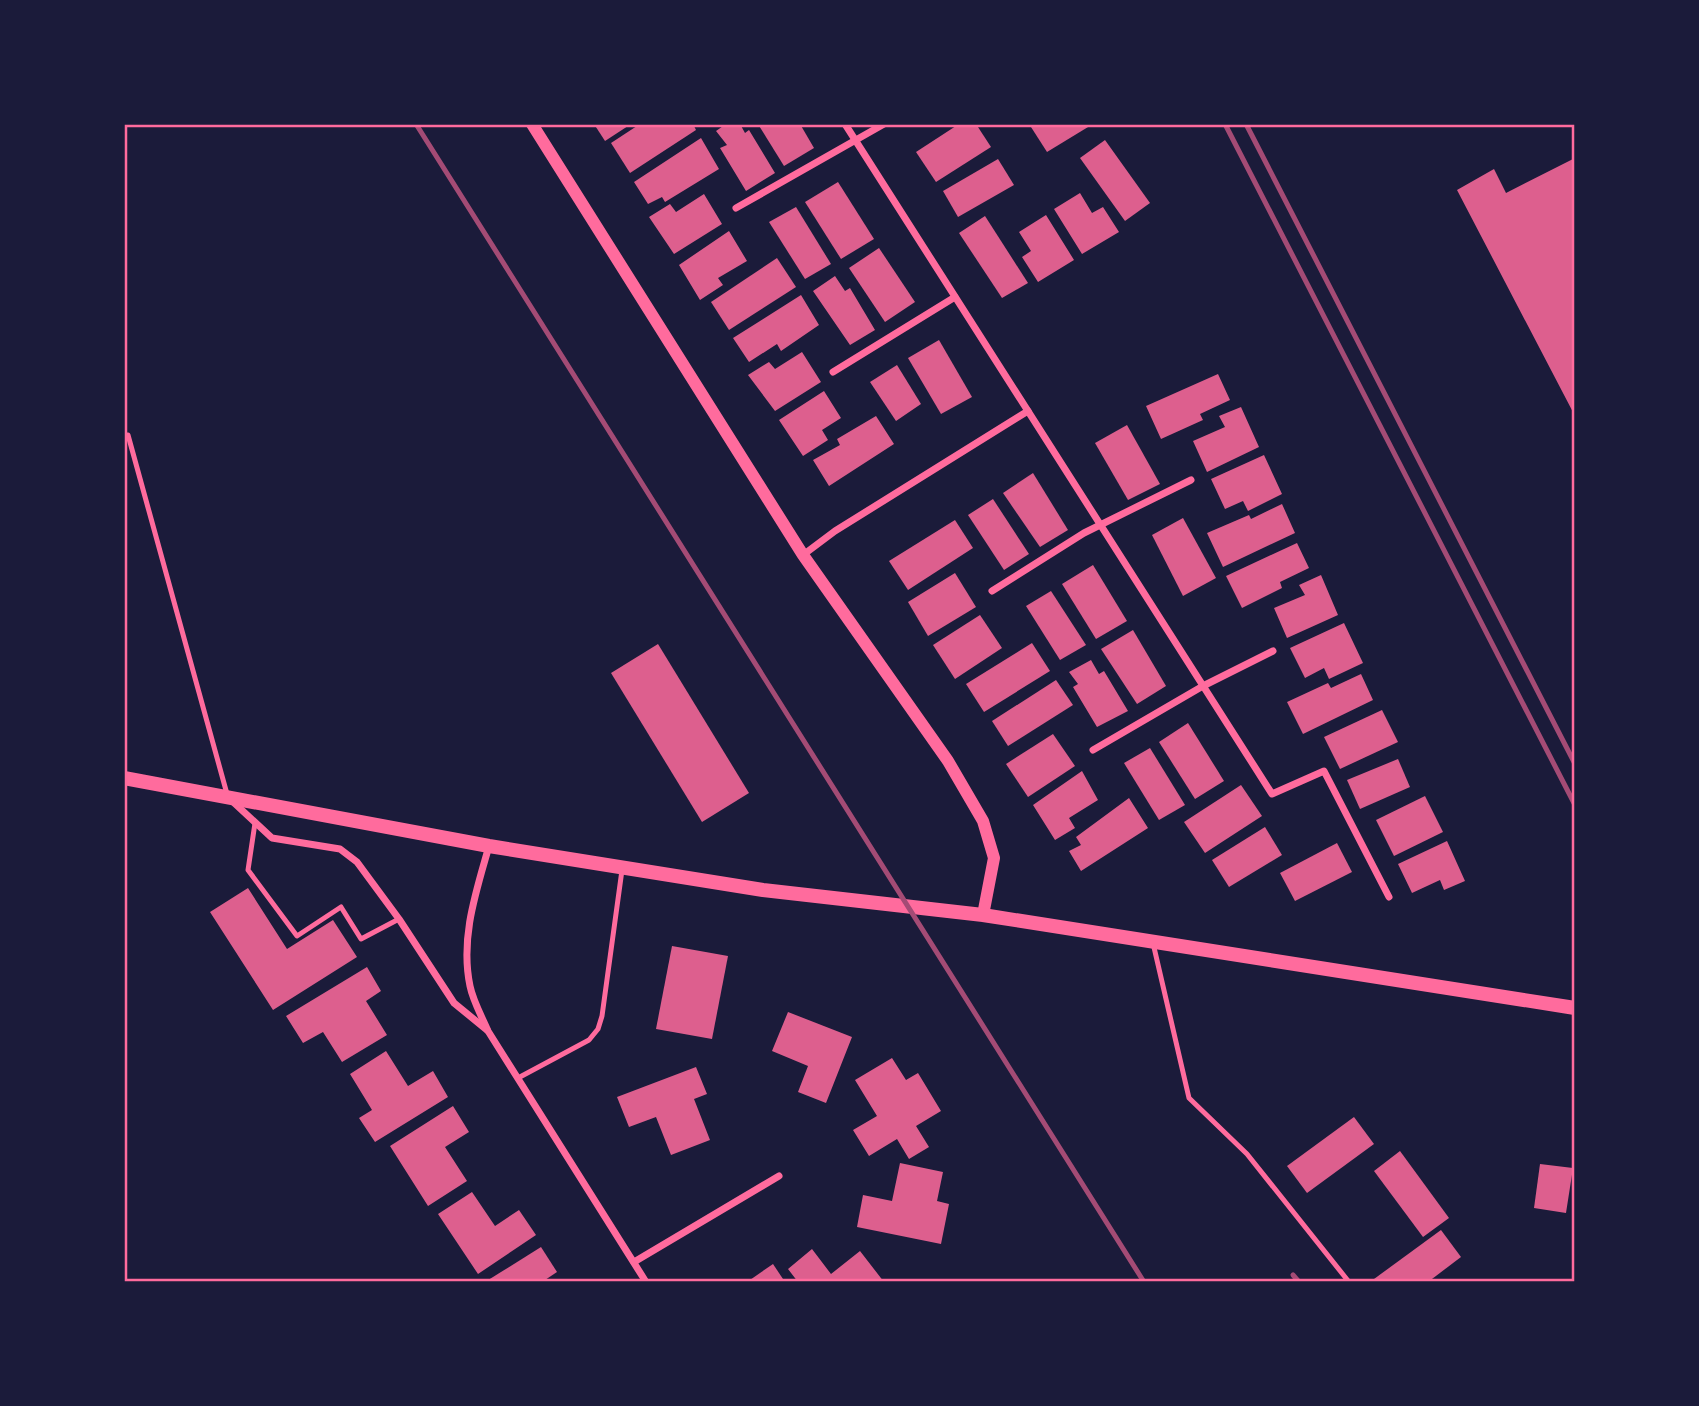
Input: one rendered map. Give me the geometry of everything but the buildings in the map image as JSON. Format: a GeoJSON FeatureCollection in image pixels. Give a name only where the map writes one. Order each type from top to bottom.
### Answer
{"type":"FeatureCollection","features":[{"type":"Feature","properties":{"kind":"main road"},"geometry":{"type":"LineString","coordinates":[[124,778],[489,846],[763,890],[983,915],[1575,1008]]}},
{"type":"Feature","properties":{"kind":"street"},"geometry":{"type":"LineString","coordinates":[[532,124],[803,555],[948,761],[983,821],[994,858],[983,915]]}},
{"type":"Feature","properties":{"kind":"street"},"geometry":{"type":"LineString","coordinates":[[845,124],[1272,794],[1324,771],[1389,897]]}},
{"type":"Feature","properties":{"kind":"street"},"geometry":{"type":"LineString","coordinates":[[736,208],[884,124]]}},
{"type":"Feature","properties":{"kind":"street"},"geometry":{"type":"LineString","coordinates":[[833,372],[955,297]]}},
{"type":"Feature","properties":{"kind":"street"},"geometry":{"type":"LineString","coordinates":[[803,555],[835,531],[1028,411]]}},
{"type":"Feature","properties":{"kind":"street"},"geometry":{"type":"LineString","coordinates":[[992,591],[1100,524],[1191,480]]}},
{"type":"Feature","properties":{"kind":"street"},"geometry":{"type":"LineString","coordinates":[[1093,750],[1203,686],[1273,651]]}},
{"type":"Feature","properties":{"kind":"street"},"geometry":{"type":"LineString","coordinates":[[228,797],[272,838],[340,849],[357,862],[399,919],[454,1003],[488,1031]]}},
{"type":"Feature","properties":{"kind":"street"},"geometry":{"type":"LineString","coordinates":[[489,846],[469,921],[466,954],[470,988],[488,1031],[646,1282]]}},
{"type":"Feature","properties":{"kind":"street"},"geometry":{"type":"LineString","coordinates":[[634,1262],[779,1176]]}},
{"type":"Feature","properties":{"kind":"lane"},"geometry":{"type":"LineString","coordinates":[[128,435],[228,797]]}},
{"type":"Feature","properties":{"kind":"lane"},"geometry":{"type":"LineString","coordinates":[[255,823],[248,870],[297,936],[341,907],[361,939],[399,919]]}},
{"type":"Feature","properties":{"kind":"lane"},"geometry":{"type":"LineString","coordinates":[[518,1078],[589,1040],[598,1028],[602,1016],[623,867]]}},
{"type":"Feature","properties":{"kind":"lane"},"geometry":{"type":"LineString","coordinates":[[1153,940],[1189,1098],[1247,1154],[1349,1282]]}},
{"type":"Feature","properties":{"kind":"railway"},"geometry":{"type":"LineString","coordinates":[[416,124],[1144,1282]]}},
{"type":"Feature","properties":{"kind":"railway"},"geometry":{"type":"LineString","coordinates":[[1225,124],[1575,805]]}},
{"type":"Feature","properties":{"kind":"railway"},"geometry":{"type":"LineString","coordinates":[[1246,124],[1575,764]]}},
{"type":"Feature","properties":{"kind":"railway"},"geometry":{"type":"LineString","coordinates":[[1293,1275],[1299,1282]]}}]}
